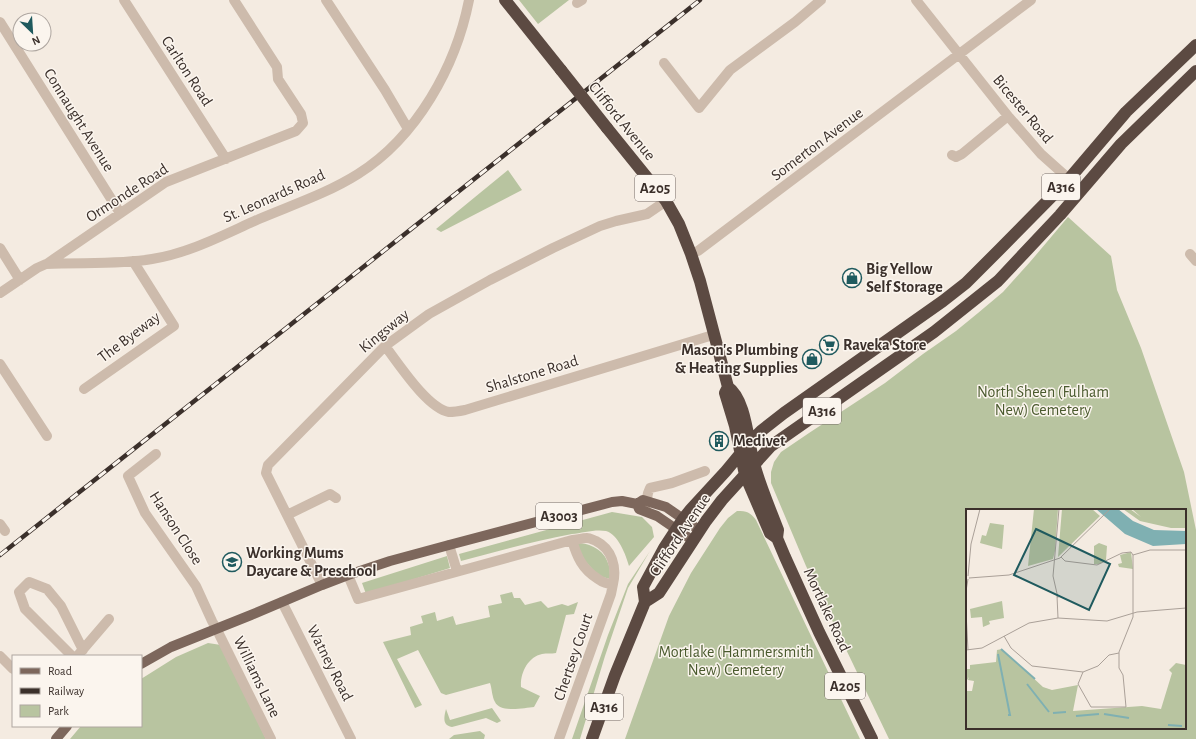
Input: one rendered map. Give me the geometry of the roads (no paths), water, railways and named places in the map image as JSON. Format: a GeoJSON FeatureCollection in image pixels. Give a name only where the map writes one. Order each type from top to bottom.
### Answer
{"type":"FeatureCollection","features":[{"type":"Feature","properties":{"kind":"highway","name":"Clifford Avenue"},"geometry":{"type":"LineString","coordinates":[[505,0],[666,202],[679,224],[700,281],[713,335],[728,387],[733,391],[742,411],[750,442],[754,466],[722,500],[699,530],[659,593],[645,602]]}},
{"type":"Feature","properties":{"kind":"highway","name":"A316"},"geometry":{"type":"LineString","coordinates":[[740,453],[761,431],[781,415],[944,301],[966,282],[1069,179],[1126,112],[1196,45]]}},
{"type":"Feature","properties":{"kind":"highway","name":"A316"},"geometry":{"type":"LineString","coordinates":[[754,466],[773,445],[934,332],[998,281],[1060,215],[1121,144],[1196,71]]}},
{"type":"Feature","properties":{"kind":"highway"},"geometry":{"type":"LineString","coordinates":[[922,316],[934,332]]}},
{"type":"Feature","properties":{"kind":"highway"},"geometry":{"type":"LineString","coordinates":[[852,366],[863,382]]}},
{"type":"Feature","properties":{"kind":"highway","name":"Clifford Avenue"},"geometry":{"type":"LineString","coordinates":[[592,739],[615,675],[645,602],[643,587],[680,524],[740,453],[735,426],[725,393],[728,387]]}},
{"type":"Feature","properties":{"kind":"highway","name":"Mortlake Road"},"geometry":{"type":"LineString","coordinates":[[740,453],[745,475],[770,533],[777,538],[819,632],[872,739]]}},
{"type":"Feature","properties":{"kind":"highway","name":"Mortlake Road"},"geometry":{"type":"LineString","coordinates":[[754,466],[778,530],[777,538]]}},
{"type":"Feature","properties":{"kind":"main road","name":"A3003"},"geometry":{"type":"LineString","coordinates":[[142,663],[171,646],[348,575],[390,561],[612,502],[622,501],[636,504],[640,509],[646,506],[666,507],[692,540]]}},
{"type":"Feature","properties":{"kind":"main road","name":"A3003"},"geometry":{"type":"LineString","coordinates":[[680,524],[699,530]]}},
{"type":"Feature","properties":{"kind":"main road"},"geometry":{"type":"LineString","coordinates":[[56,739],[66,727]]}},
{"type":"Feature","properties":{"kind":"street","name":"Carlton Road"},"geometry":{"type":"LineString","coordinates":[[124,0],[226,159]]}},
{"type":"Feature","properties":{"kind":"street","name":"Ormonde Road"},"geometry":{"type":"LineString","coordinates":[[46,264],[166,182],[296,131],[303,124],[301,114],[278,79],[277,67],[234,0]]}},
{"type":"Feature","properties":{"kind":"street"},"geometry":{"type":"LineString","coordinates":[[326,0],[385,90],[408,129]]}},
{"type":"Feature","properties":{"kind":"street","name":"St. Leonards Road"},"geometry":{"type":"LineString","coordinates":[[0,293],[37,268],[46,264],[153,259],[198,246],[328,190],[364,170],[384,154],[416,120],[443,76],[456,48],[465,23],[470,0]]}},
{"type":"Feature","properties":{"kind":"street"},"geometry":{"type":"LineString","coordinates":[[664,63],[699,108],[730,70],[795,22],[821,0]]}},
{"type":"Feature","properties":{"kind":"street","name":"Bicester Road"},"geometry":{"type":"LineString","coordinates":[[916,0],[1008,116],[1042,154],[1069,179]]}},
{"type":"Feature","properties":{"kind":"street"},"geometry":{"type":"LineString","coordinates":[[959,55],[1031,0]]}},
{"type":"Feature","properties":{"kind":"street","name":"Connaught Avenue"},"geometry":{"type":"LineString","coordinates":[[0,22],[120,213]]}},
{"type":"Feature","properties":{"kind":"street","name":"Somerton Avenue"},"geometry":{"type":"LineString","coordinates":[[691,254],[698,251],[959,55]]}},
{"type":"Feature","properties":{"kind":"street"},"geometry":{"type":"LineString","coordinates":[[952,155],[956,157],[962,154],[1008,116]]}},
{"type":"Feature","properties":{"kind":"street","name":"Kingsway"},"geometry":{"type":"LineString","coordinates":[[322,585],[266,473],[268,464],[385,346],[430,314],[490,280],[553,248],[600,226],[647,214],[666,202]]}},
{"type":"Feature","properties":{"kind":"street"},"geometry":{"type":"LineString","coordinates":[[0,248],[20,280]]}},
{"type":"Feature","properties":{"kind":"street","name":"The Byeway"},"geometry":{"type":"LineString","coordinates":[[84,389],[174,326],[133,261]]}},
{"type":"Feature","properties":{"kind":"street","name":"Shalstone Road"},"geometry":{"type":"LineString","coordinates":[[385,346],[425,398],[436,406],[449,412],[465,410],[713,335]]}},
{"type":"Feature","properties":{"kind":"street"},"geometry":{"type":"LineString","coordinates":[[0,364],[47,436]]}},
{"type":"Feature","properties":{"kind":"street","name":"Hanson Close"},"geometry":{"type":"LineString","coordinates":[[156,454],[128,476],[145,513],[196,586],[216,628]]}},
{"type":"Feature","properties":{"kind":"street"},"geometry":{"type":"LineString","coordinates":[[646,506],[650,488],[672,483],[705,471]]}},
{"type":"Feature","properties":{"kind":"street"},"geometry":{"type":"LineString","coordinates":[[287,515],[330,494],[336,498]]}},
{"type":"Feature","properties":{"kind":"street","name":"Chertsey Court"},"geometry":{"type":"LineString","coordinates":[[348,575],[358,598],[572,540],[588,538],[601,544],[608,552],[614,563],[615,574],[611,594],[559,739]]}},
{"type":"Feature","properties":{"kind":"street"},"geometry":{"type":"LineString","coordinates":[[572,540],[578,557],[586,570],[600,580],[613,584]]}},
{"type":"Feature","properties":{"kind":"street"},"geometry":{"type":"LineString","coordinates":[[449,545],[457,571]]}},
{"type":"Feature","properties":{"kind":"street"},"geometry":{"type":"LineString","coordinates":[[71,655],[25,609],[19,592],[29,582],[47,589],[60,606],[80,653],[110,619]]}},
{"type":"Feature","properties":{"kind":"street","name":"Watney Road"},"geometry":{"type":"LineString","coordinates":[[282,602],[351,739]]}},
{"type":"Feature","properties":{"kind":"street","name":"Williams Lane"},"geometry":{"type":"LineString","coordinates":[[216,628],[271,739]]}},
{"type":"Feature","properties":{"kind":"street"},"geometry":{"type":"LineString","coordinates":[[0,656],[12,669]]}},
{"type":"Feature","properties":{"kind":"railway"},"geometry":{"type":"LineString","coordinates":[[0,555],[700,0]]}},
{"type":"Feature","properties":{"kind":"place","name":"Big Yellow Self Storage"},"geometry":{"type":"Point","coordinates":[852,278]}},
{"type":"Feature","properties":{"kind":"place","name":"Raveka Store"},"geometry":{"type":"Point","coordinates":[829,345]}},
{"type":"Feature","properties":{"kind":"place","name":"Mason's Plumbing & Heating Supplies"},"geometry":{"type":"Point","coordinates":[812,359]}},
{"type":"Feature","properties":{"kind":"place","name":"Medivet"},"geometry":{"type":"Point","coordinates":[719,441]}},
{"type":"Feature","properties":{"kind":"place","name":"Working Mums Daycare & Preschool"},"geometry":{"type":"Point","coordinates":[232,562]}},
{"type":"Feature","properties":{"kind":"park label","name":"North Sheen (Fulham New) Cemetery"},"geometry":{"type":"Point","coordinates":[1043,401]}},
{"type":"Feature","properties":{"kind":"park label","name":"Mortlake (Hammersmith New) Cemetery"},"geometry":{"type":"Point","coordinates":[736,661]}}]}
